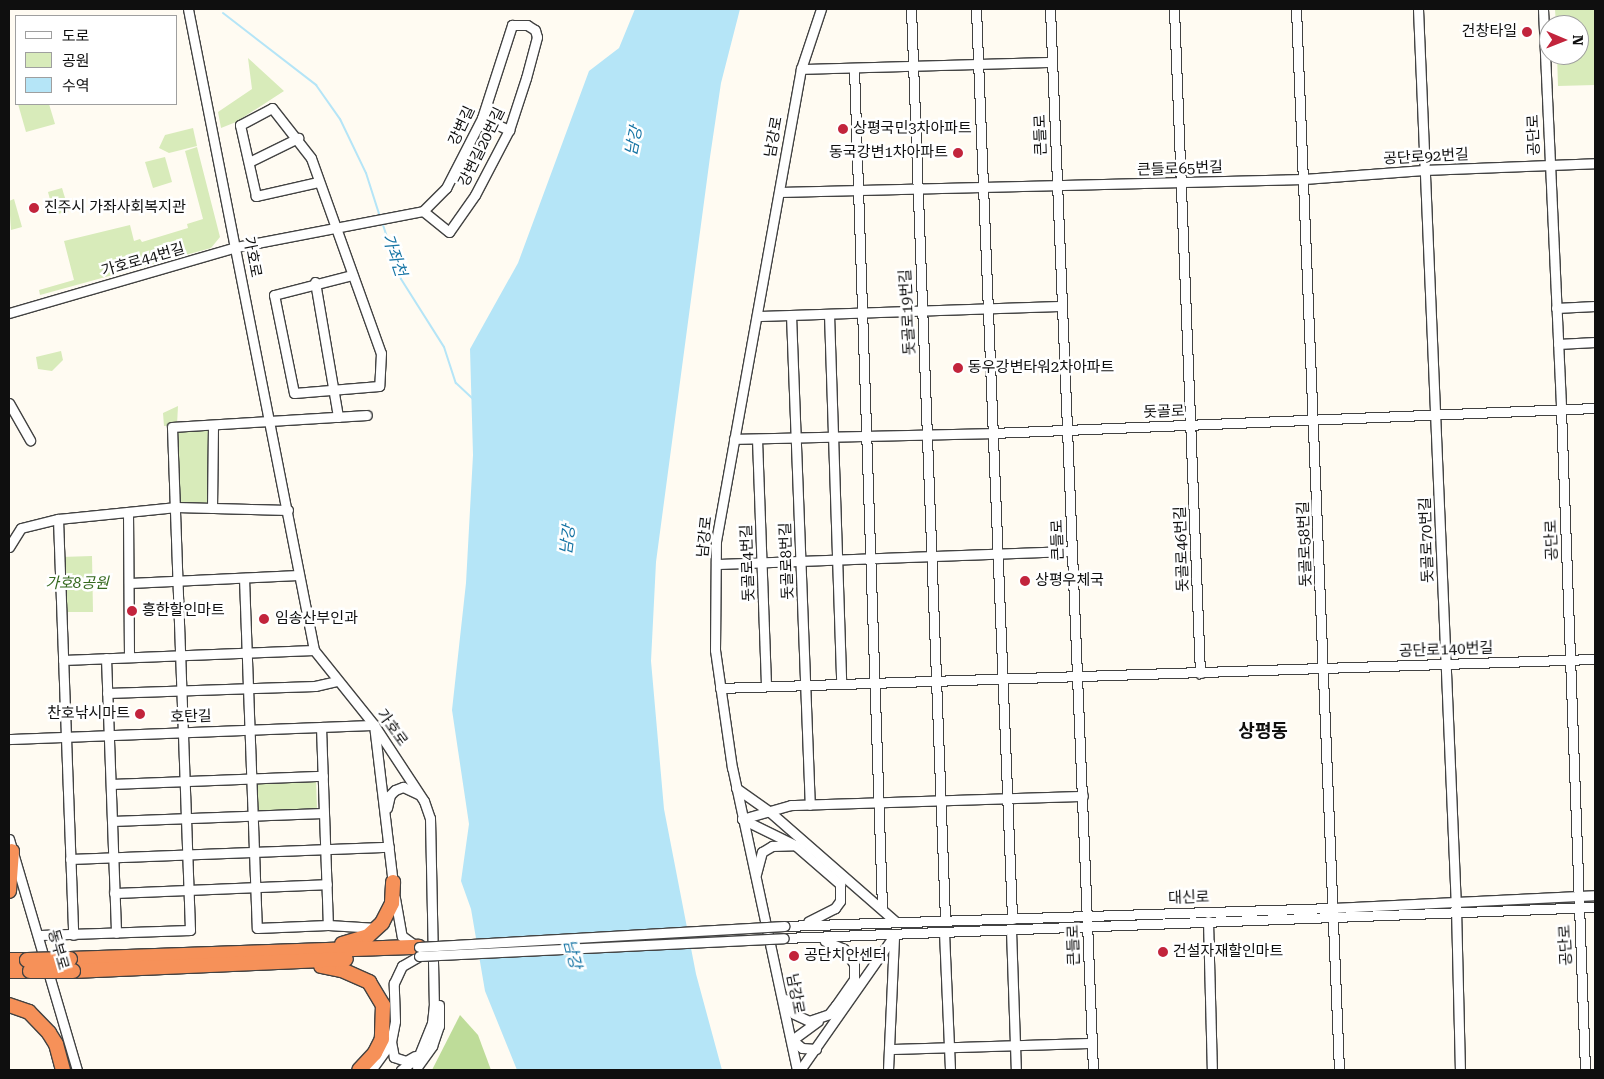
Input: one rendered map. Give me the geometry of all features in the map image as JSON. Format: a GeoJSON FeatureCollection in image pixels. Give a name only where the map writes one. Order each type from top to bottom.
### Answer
{"type":"FeatureCollection","features":[{"type":"Feature","properties":{"kind":"highway"},"geometry":{"type":"LineString","coordinates":[[9,891],[11,845]]}},
{"type":"Feature","properties":{"kind":"highway"},"geometry":{"type":"LineString","coordinates":[[277,957],[354,943],[377,928],[388,914],[393,882]]}},
{"type":"Feature","properties":{"kind":"highway"},"geometry":{"type":"LineString","coordinates":[[9,960],[29,965],[71,965],[419,952]]}},
{"type":"Feature","properties":{"kind":"highway"},"geometry":{"type":"LineString","coordinates":[[277,957],[342,970],[369,982],[377,992],[385,1022],[382,1039],[375,1053],[359,1070]]}},
{"type":"Feature","properties":{"kind":"highway"},"geometry":{"type":"LineString","coordinates":[[9,971],[29,965]]}},
{"type":"Feature","properties":{"kind":"highway"},"geometry":{"type":"LineString","coordinates":[[9,1004],[29,1012],[49,1033],[56,1044],[63,1070]]}},
{"type":"Feature","properties":{"kind":"street","name":"가호로"},"geometry":{"type":"LineString","coordinates":[[188,9],[271,421],[314,650],[374,725],[421,795],[430,818],[439,1026],[425,1059],[413,1070]]}},
{"type":"Feature","properties":{"kind":"street","name":"남강로"},"geometry":{"type":"LineString","coordinates":[[799,1070],[742,819],[720,688],[715,650],[716,541],[801,69],[821,9]]}},
{"type":"Feature","properties":{"kind":"street","name":"돗골로19번길"},"geometry":{"type":"LineString","coordinates":[[911,9],[934,678],[945,921]]}},
{"type":"Feature","properties":{"kind":"street"},"geometry":{"type":"LineString","coordinates":[[976,9],[1012,919]]}},
{"type":"Feature","properties":{"kind":"street","name":"큰들로"},"geometry":{"type":"LineString","coordinates":[[1050,9],[1093,1070]]}},
{"type":"Feature","properties":{"kind":"street","name":"돗골로46번길"},"geometry":{"type":"LineString","coordinates":[[1174,9],[1179,183],[1191,424],[1200,673]]}},
{"type":"Feature","properties":{"kind":"street","name":"돗골로58번길"},"geometry":{"type":"LineString","coordinates":[[1296,9],[1315,419],[1339,1070]]}},
{"type":"Feature","properties":{"kind":"street","name":"돗골로70번길"},"geometry":{"type":"LineString","coordinates":[[1418,9],[1456,907],[1460,1070]]}},
{"type":"Feature","properties":{"kind":"street","name":"공단로"},"geometry":{"type":"LineString","coordinates":[[1543,9],[1561,409],[1577,895],[1585,1070]]}},
{"type":"Feature","properties":{"kind":"street","name":"강변길"},"geometry":{"type":"LineString","coordinates":[[336,230],[423,211],[446,188],[482,118],[512,24]]}},
{"type":"Feature","properties":{"kind":"street","name":"강변길20번길"},"geometry":{"type":"LineString","coordinates":[[423,211],[449,232],[475,195],[509,130],[536,37],[535,30],[527,25],[512,24]]}},
{"type":"Feature","properties":{"kind":"street"},"geometry":{"type":"LineString","coordinates":[[801,69],[1052,62]]}},
{"type":"Feature","properties":{"kind":"street"},"geometry":{"type":"LineString","coordinates":[[854,68],[876,681],[882,909]]}},
{"type":"Feature","properties":{"kind":"street"},"geometry":{"type":"LineString","coordinates":[[318,182],[256,196],[240,125],[272,108],[298,138],[310,158],[381,353],[380,386],[294,393],[274,295],[315,282],[352,275]]}},
{"type":"Feature","properties":{"kind":"street"},"geometry":{"type":"LineString","coordinates":[[482,118],[509,130]]}},
{"type":"Feature","properties":{"kind":"street"},"geometry":{"type":"LineString","coordinates":[[248,162],[298,138]]}},
{"type":"Feature","properties":{"kind":"street","name":"공단로92번길"},"geometry":{"type":"LineString","coordinates":[[1304,180],[1424,170],[1595,163]]}},
{"type":"Feature","properties":{"kind":"street","name":"큰들로65번길"},"geometry":{"type":"LineString","coordinates":[[779,192],[1304,180]]}},
{"type":"Feature","properties":{"kind":"street"},"geometry":{"type":"LineString","coordinates":[[236,247],[336,230]]}},
{"type":"Feature","properties":{"kind":"street","name":"가호로44번길"},"geometry":{"type":"LineString","coordinates":[[9,313],[236,247]]}},
{"type":"Feature","properties":{"kind":"street"},"geometry":{"type":"LineString","coordinates":[[315,282],[335,390],[338,417]]}},
{"type":"Feature","properties":{"kind":"street"},"geometry":{"type":"LineString","coordinates":[[757,316],[1062,306]]}},
{"type":"Feature","properties":{"kind":"street"},"geometry":{"type":"LineString","coordinates":[[1556,308],[1595,306]]}},
{"type":"Feature","properties":{"kind":"street"},"geometry":{"type":"LineString","coordinates":[[829,314],[841,682]]}},
{"type":"Feature","properties":{"kind":"street","name":"돗골로8번길"},"geometry":{"type":"LineString","coordinates":[[791,315],[810,805]]}},
{"type":"Feature","properties":{"kind":"street"},"geometry":{"type":"LineString","coordinates":[[1558,344],[1595,342]]}},
{"type":"Feature","properties":{"kind":"street"},"geometry":{"type":"LineString","coordinates":[[9,403],[30,440]]}},
{"type":"Feature","properties":{"kind":"street","name":"돗골로"},"geometry":{"type":"LineString","coordinates":[[734,439],[993,433],[1595,408]]}},
{"type":"Feature","properties":{"kind":"street"},"geometry":{"type":"LineString","coordinates":[[40,936],[190,930],[172,427],[368,415]]}},
{"type":"Feature","properties":{"kind":"street"},"geometry":{"type":"LineString","coordinates":[[212,508],[213,425]]}},
{"type":"Feature","properties":{"kind":"street","name":"돗골로4번길"},"geometry":{"type":"LineString","coordinates":[[757,439],[766,686]]}},
{"type":"Feature","properties":{"kind":"street"},"geometry":{"type":"LineString","coordinates":[[9,547],[21,528],[58,520],[176,507],[288,510]]}},
{"type":"Feature","properties":{"kind":"street"},"geometry":{"type":"LineString","coordinates":[[128,512],[129,657]]}},
{"type":"Feature","properties":{"kind":"street"},"geometry":{"type":"LineString","coordinates":[[58,520],[73,935]]}},
{"type":"Feature","properties":{"kind":"street"},"geometry":{"type":"LineString","coordinates":[[716,564],[1072,551]]}},
{"type":"Feature","properties":{"kind":"street"},"geometry":{"type":"LineString","coordinates":[[129,583],[299,575]]}},
{"type":"Feature","properties":{"kind":"street"},"geometry":{"type":"LineString","coordinates":[[244,578],[257,928],[328,925],[377,928]]}},
{"type":"Feature","properties":{"kind":"street"},"geometry":{"type":"LineString","coordinates":[[63,660],[314,650]]}},
{"type":"Feature","properties":{"kind":"street"},"geometry":{"type":"LineString","coordinates":[[106,658],[116,933]]}},
{"type":"Feature","properties":{"kind":"street","name":"공단로140번길"},"geometry":{"type":"LineString","coordinates":[[720,688],[934,678],[1200,673],[1595,659]]}},
{"type":"Feature","properties":{"kind":"street"},"geometry":{"type":"LineString","coordinates":[[107,693],[315,686],[337,680]]}},
{"type":"Feature","properties":{"kind":"street"},"geometry":{"type":"LineString","coordinates":[[374,725],[393,882],[402,936],[419,952],[402,966],[394,983],[395,1021],[391,1042],[394,1057],[406,1061],[426,1042]]}},
{"type":"Feature","properties":{"kind":"street","name":"호탄길"},"geometry":{"type":"LineString","coordinates":[[9,739],[109,733],[374,725]]}},
{"type":"Feature","properties":{"kind":"street"},"geometry":{"type":"LineString","coordinates":[[321,726],[328,925]]}},
{"type":"Feature","properties":{"kind":"street"},"geometry":{"type":"LineString","coordinates":[[111,784],[322,776]]}},
{"type":"Feature","properties":{"kind":"street"},"geometry":{"type":"LineString","coordinates":[[387,831],[390,795],[403,787],[421,795]]}},
{"type":"Feature","properties":{"kind":"street"},"geometry":{"type":"LineString","coordinates":[[736,788],[770,812],[896,922]]}},
{"type":"Feature","properties":{"kind":"street"},"geometry":{"type":"LineString","coordinates":[[742,819],[791,805],[879,804],[1083,796]]}},
{"type":"Feature","properties":{"kind":"street"},"geometry":{"type":"LineString","coordinates":[[112,821],[323,813]]}},
{"type":"Feature","properties":{"kind":"street"},"geometry":{"type":"LineString","coordinates":[[742,819],[795,845],[835,876],[841,892],[840,901],[828,914],[798,925]]}},
{"type":"Feature","properties":{"kind":"street","name":"동부로"},"geometry":{"type":"LineString","coordinates":[[11,845],[40,936],[77,1070]]}},
{"type":"Feature","properties":{"kind":"street"},"geometry":{"type":"LineString","coordinates":[[755,879],[762,852],[772,846],[795,845]]}},
{"type":"Feature","properties":{"kind":"street"},"geometry":{"type":"LineString","coordinates":[[70,859],[389,847]]}},
{"type":"Feature","properties":{"kind":"street"},"geometry":{"type":"LineString","coordinates":[[114,893],[256,885],[327,884]]}},
{"type":"Feature","properties":{"kind":"street","name":"대신로"},"geometry":{"type":"LineString","coordinates":[[419,952],[784,938],[894,936],[944,932],[1208,921],[1456,907],[1577,895],[1595,895]]}},
{"type":"Feature","properties":{"kind":"street","name":"대신로"},"geometry":{"type":"LineString","coordinates":[[1456,907],[1595,908]]}},
{"type":"Feature","properties":{"kind":"street","name":"대신로"},"geometry":{"type":"LineString","coordinates":[[419,952],[798,925],[1087,916],[1332,913]]}},
{"type":"Feature","properties":{"kind":"street"},"geometry":{"type":"LineString","coordinates":[[1208,921],[1212,1070]]}},
{"type":"Feature","properties":{"kind":"street"},"geometry":{"type":"LineString","coordinates":[[1011,930],[1016,1070]]}},
{"type":"Feature","properties":{"kind":"street"},"geometry":{"type":"LineString","coordinates":[[944,932],[950,1070]]}},
{"type":"Feature","properties":{"kind":"street"},"geometry":{"type":"LineString","coordinates":[[888,1070],[894,936]]}},
{"type":"Feature","properties":{"kind":"street"},"geometry":{"type":"LineString","coordinates":[[799,1070],[894,936]]}},
{"type":"Feature","properties":{"kind":"street"},"geometry":{"type":"LineString","coordinates":[[804,938],[835,944],[850,954],[854,964],[854,979],[829,1014],[792,1040],[802,1048],[814,1049]]}},
{"type":"Feature","properties":{"kind":"street","name":"가호로"},"geometry":{"type":"LineString","coordinates":[[401,1070],[419,1056],[426,1042],[432,1023],[436,973]]}},
{"type":"Feature","properties":{"kind":"street"},"geometry":{"type":"LineString","coordinates":[[782,995],[794,1014],[809,1021],[818,1021]]}},
{"type":"Feature","properties":{"kind":"street"},"geometry":{"type":"LineString","coordinates":[[814,1049],[808,1034],[818,1021]]}},
{"type":"Feature","properties":{"kind":"street"},"geometry":{"type":"LineString","coordinates":[[371,1070],[391,1042]]}},
{"type":"Feature","properties":{"kind":"street"},"geometry":{"type":"LineString","coordinates":[[889,1048],[1092,1043]]}},
{"type":"Feature","properties":{"kind":"green space"},"geometry":{"type":"Polygon","coordinates":[[[1555,9],[1595,9],[1595,85],[1558,86],[1557,65],[1589,65],[1589,15],[1555,15],[1555,9]]]}},
{"type":"Feature","properties":{"kind":"green space"},"geometry":{"type":"Polygon","coordinates":[[[248,58],[284,91],[236,122],[221,128],[218,112],[252,89],[248,58]]]}},
{"type":"Feature","properties":{"kind":"green space"},"geometry":{"type":"Polygon","coordinates":[[[18,105],[49,105],[55,124],[26,132],[18,105]]]}},
{"type":"Feature","properties":{"kind":"green space"},"geometry":{"type":"Polygon","coordinates":[[[193,128],[197,146],[169,153],[159,148],[165,135],[193,128]]]}},
{"type":"Feature","properties":{"kind":"green space"},"geometry":{"type":"Polygon","coordinates":[[[197,147],[220,237],[211,248],[40,295],[39,290],[74,280],[64,241],[130,225],[134,241],[140,239],[142,242],[188,228],[187,224],[203,219],[185,151],[197,147]]]}},
{"type":"Feature","properties":{"kind":"green space"},"geometry":{"type":"Polygon","coordinates":[[[165,157],[172,182],[153,188],[145,162],[165,157]]]}},
{"type":"Feature","properties":{"kind":"green space"},"geometry":{"type":"Polygon","coordinates":[[[62,188],[69,211],[54,215],[48,192],[62,188]]]}},
{"type":"Feature","properties":{"kind":"green space"},"geometry":{"type":"Polygon","coordinates":[[[14,199],[22,227],[11,230],[9,201],[14,199]]]}},
{"type":"Feature","properties":{"kind":"green space"},"geometry":{"type":"Polygon","coordinates":[[[61,351],[63,360],[52,371],[38,369],[36,357],[61,351]]]}},
{"type":"Feature","properties":{"kind":"green space"},"geometry":{"type":"Polygon","coordinates":[[[178,406],[177,425],[164,426],[163,413],[178,406]]]}},
{"type":"Feature","properties":{"kind":"green space"},"geometry":{"type":"Polygon","coordinates":[[[212,427],[212,506],[177,506],[173,429],[212,427]]]}},
{"type":"Feature","properties":{"kind":"green space","name":"가호8공원"},"geometry":{"type":"Polygon","coordinates":[[[92,556],[93,612],[63,612],[61,557],[92,556]]]}},
{"type":"Feature","properties":{"kind":"green space"},"geometry":{"type":"Polygon","coordinates":[[[316,780],[317,809],[255,812],[254,782],[316,780]]]}},
{"type":"Feature","properties":{"kind":"green space"},"geometry":{"type":"Polygon","coordinates":[[[460,1015],[478,1035],[491,1070],[432,1070],[460,1015]]]}},
{"type":"Feature","properties":{"kind":"water","name":"남강"},"geometry":{"type":"Polygon","coordinates":[[[635,9],[740,9],[721,83],[710,157],[656,562],[651,661],[664,809],[696,974],[722,1070],[517,1070],[485,991],[471,909],[461,881],[469,824],[452,710],[466,583],[473,455],[470,349],[518,263],[589,71],[619,48],[635,9]]]}},
{"type":"Feature","properties":{"kind":"waterway","name":"가좌천"},"geometry":{"type":"LineString","coordinates":[[223,13],[316,85],[340,119],[366,173],[380,217]]}},
{"type":"Feature","properties":{"kind":"waterway","name":"가좌천"},"geometry":{"type":"LineString","coordinates":[[382,222],[401,279],[444,347],[456,383],[473,399]]}},
{"type":"Feature","properties":{"kind":"place","name":"건창타일"},"geometry":{"type":"Point","coordinates":[1527,32]}},
{"type":"Feature","properties":{"kind":"place","name":"상평국민3차아파트"},"geometry":{"type":"Point","coordinates":[843,129]}},
{"type":"Feature","properties":{"kind":"place","name":"동국강변1차아파트"},"geometry":{"type":"Point","coordinates":[958,153]}},
{"type":"Feature","properties":{"kind":"place","name":"진주시 가좌사회복지관"},"geometry":{"type":"Point","coordinates":[34,208]}},
{"type":"Feature","properties":{"kind":"place","name":"동우강변타워2차아파트"},"geometry":{"type":"Point","coordinates":[958,368]}},
{"type":"Feature","properties":{"kind":"place","name":"상평우체국"},"geometry":{"type":"Point","coordinates":[1025,581]}},
{"type":"Feature","properties":{"kind":"place","name":"흥한할인마트"},"geometry":{"type":"Point","coordinates":[132,611]}},
{"type":"Feature","properties":{"kind":"place","name":"임송산부인과"},"geometry":{"type":"Point","coordinates":[264,619]}},
{"type":"Feature","properties":{"kind":"place","name":"찬호낚시마트"},"geometry":{"type":"Point","coordinates":[140,714]}},
{"type":"Feature","properties":{"kind":"place","name":"건설자재할인마트"},"geometry":{"type":"Point","coordinates":[1163,952]}},
{"type":"Feature","properties":{"kind":"place","name":"공단치안센터"},"geometry":{"type":"Point","coordinates":[794,956]}},
{"type":"Feature","properties":{"kind":"district","name":"상평동"},"geometry":{"type":"Point","coordinates":[1263,731]}}]}
